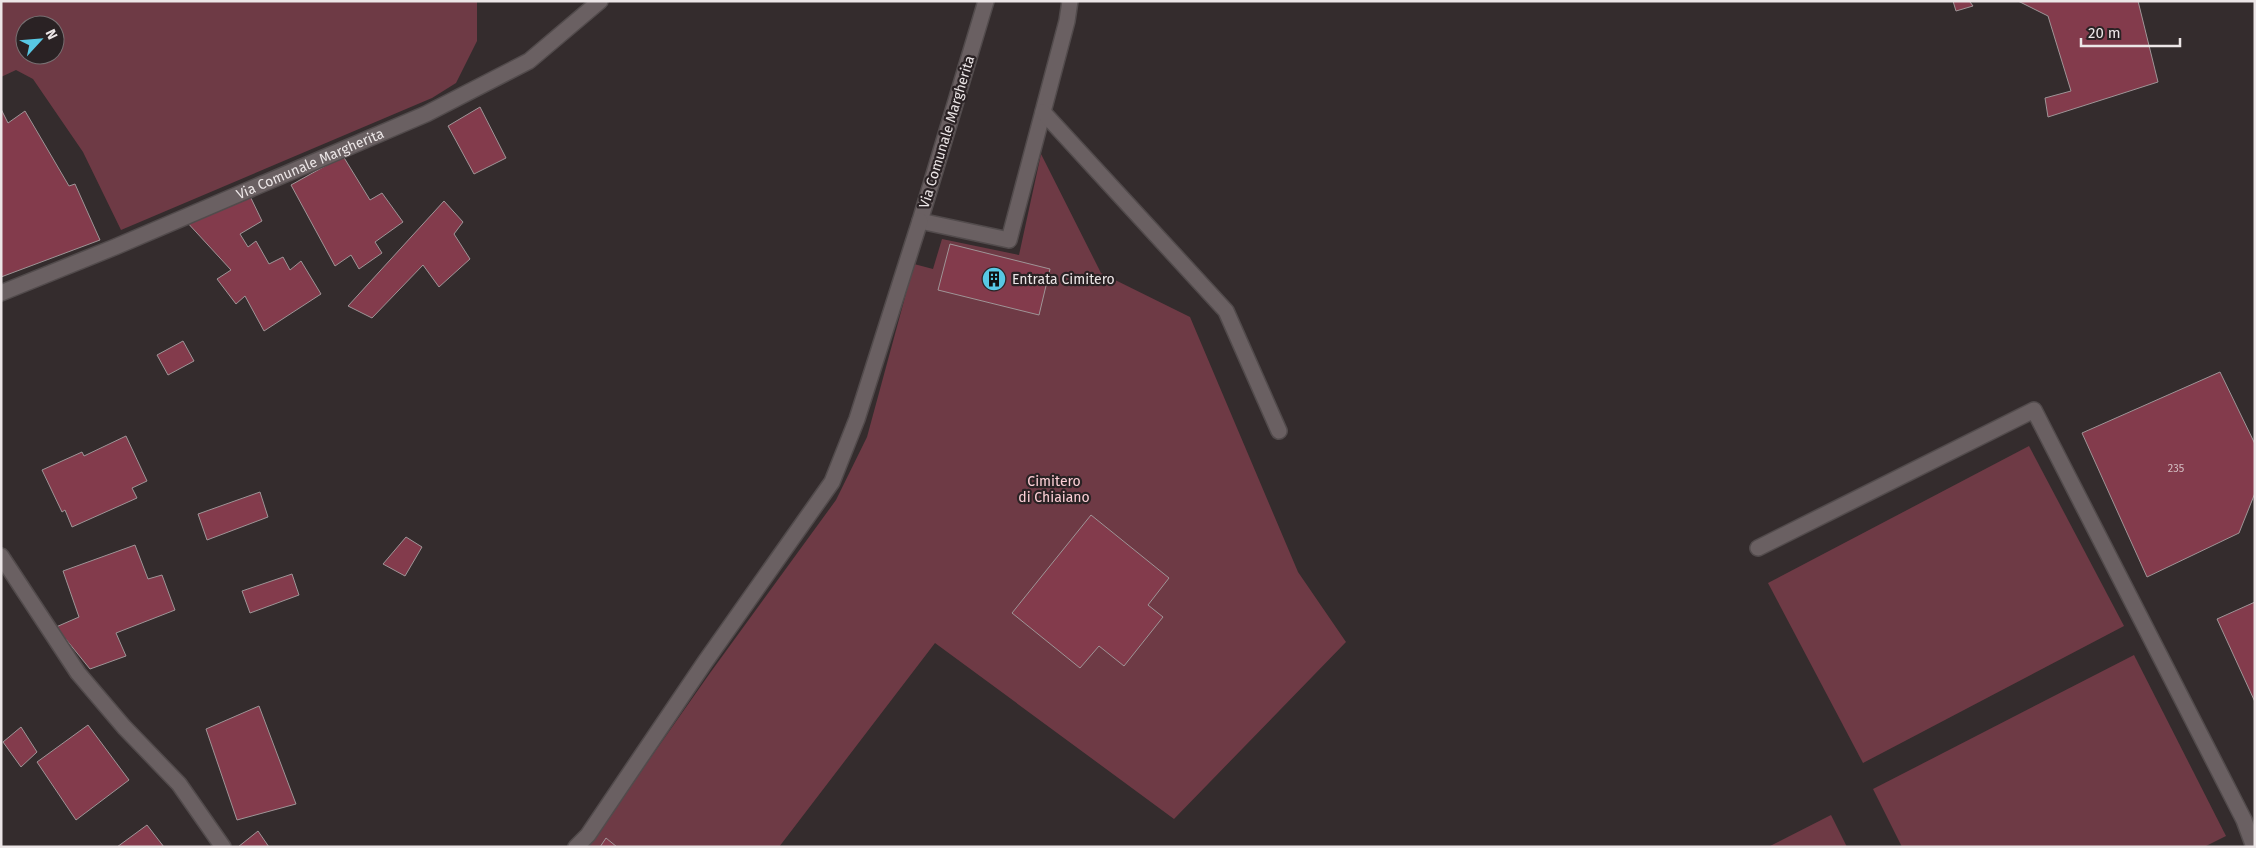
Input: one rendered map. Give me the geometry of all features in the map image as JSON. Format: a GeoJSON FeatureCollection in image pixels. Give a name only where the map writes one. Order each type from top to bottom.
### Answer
{"type":"FeatureCollection","features":[{"type":"Feature","properties":{"kind":"street","name":"Via Comunale Margherita"},"geometry":{"type":"LineString","coordinates":[[1,293],[124,243],[426,114],[528,61],[600,1]]}},
{"type":"Feature","properties":{"kind":"street","name":"Via Comunale Margherita"},"geometry":{"type":"LineString","coordinates":[[986,1],[920,221],[1009,240],[1067,22],[1070,1]]}},
{"type":"Feature","properties":{"kind":"street"},"geometry":{"type":"LineString","coordinates":[[1043,112],[1226,312],[1279,431]]}},
{"type":"Feature","properties":{"kind":"street"},"geometry":{"type":"LineString","coordinates":[[576,847],[588,834],[705,662],[832,482],[857,419],[920,221]]}},
{"type":"Feature","properties":{"kind":"street"},"geometry":{"type":"LineString","coordinates":[[1758,548],[2034,410],[2244,820],[2254,847]]}},
{"type":"Feature","properties":{"kind":"street"},"geometry":{"type":"LineString","coordinates":[[1,556],[78,673],[124,727],[179,784],[223,847]]}},
{"type":"Feature","properties":{"kind":"green space"},"geometry":{"type":"Polygon","coordinates":[[[1,1],[477,1],[477,41],[456,83],[432,98],[121,230],[83,152],[33,79],[16,70],[1,77],[1,1]]]}},
{"type":"Feature","properties":{"kind":"green space","name":"Cimitero di Chiaiano"},"geometry":{"type":"Polygon","coordinates":[[[1041,154],[1101,273],[1190,317],[1298,572],[1346,642],[1174,819],[935,643],[779,847],[588,847],[710,673],[836,500],[867,437],[914,264],[933,269],[942,239],[1019,255],[1041,154]]]}},
{"type":"Feature","properties":{"kind":"green space"},"geometry":{"type":"Polygon","coordinates":[[[2029,446],[2124,626],[1863,763],[1768,583],[2029,446]]]}},
{"type":"Feature","properties":{"kind":"green space"},"geometry":{"type":"Polygon","coordinates":[[[2134,655],[2226,836],[2204,847],[1902,847],[1873,789],[2134,655]]]}},
{"type":"Feature","properties":{"kind":"green space"},"geometry":{"type":"Polygon","coordinates":[[[1831,815],[1847,847],[1768,847],[1831,815]]]}},
{"type":"Feature","properties":{"kind":"building"},"geometry":{"type":"Polygon","coordinates":[[[1953,1],[1972,1],[1970,2],[1973,6],[1956,11],[1953,1]]]}},
{"type":"Feature","properties":{"kind":"building"},"geometry":{"type":"Polygon","coordinates":[[[2018,1],[2138,1],[2158,82],[2048,117],[2045,98],[2071,91],[2048,16],[2018,1]]]}},
{"type":"Feature","properties":{"kind":"building"},"geometry":{"type":"Polygon","coordinates":[[[480,107],[506,158],[474,174],[448,126],[480,107]]]}},
{"type":"Feature","properties":{"kind":"building"},"geometry":{"type":"Polygon","coordinates":[[[1,109],[8,123],[25,111],[69,186],[75,184],[100,240],[1,277],[1,109]]]}},
{"type":"Feature","properties":{"kind":"building"},"geometry":{"type":"Polygon","coordinates":[[[343,156],[370,200],[382,193],[403,222],[375,242],[382,253],[359,269],[351,255],[335,266],[291,185],[343,156]]]}},
{"type":"Feature","properties":{"kind":"building"},"geometry":{"type":"Polygon","coordinates":[[[249,194],[262,221],[240,234],[248,247],[256,241],[269,264],[283,257],[290,270],[301,261],[321,294],[264,331],[245,296],[236,304],[217,279],[231,270],[185,220],[249,194]]]}},
{"type":"Feature","properties":{"kind":"building"},"geometry":{"type":"Polygon","coordinates":[[[444,201],[463,222],[454,234],[470,259],[439,287],[423,265],[372,318],[348,306],[444,201]]]}},
{"type":"Feature","properties":{"kind":"building","name":"Entrata Cimitero"},"geometry":{"type":"Polygon","coordinates":[[[950,244],[1050,269],[1039,315],[938,290],[950,244]]]}},
{"type":"Feature","properties":{"kind":"building"},"geometry":{"type":"Polygon","coordinates":[[[183,341],[194,361],[168,375],[157,355],[183,341]]]}},
{"type":"Feature","properties":{"kind":"building"},"geometry":{"type":"Polygon","coordinates":[[[2220,372],[2255,444],[2255,493],[2239,533],[2147,577],[2082,433],[2220,372]]]}},
{"type":"Feature","properties":{"kind":"building"},"geometry":{"type":"Polygon","coordinates":[[[126,436],[147,481],[132,488],[137,498],[72,527],[65,510],[62,512],[42,470],[82,452],[84,456],[126,436]]]}},
{"type":"Feature","properties":{"kind":"building"},"geometry":{"type":"Polygon","coordinates":[[[260,492],[268,517],[207,540],[198,514],[260,492]]]}},
{"type":"Feature","properties":{"kind":"building"},"geometry":{"type":"Polygon","coordinates":[[[1091,515],[1169,578],[1148,605],[1163,617],[1124,666],[1099,646],[1080,668],[1012,613],[1091,515]]]}},
{"type":"Feature","properties":{"kind":"building"},"geometry":{"type":"Polygon","coordinates":[[[406,537],[422,547],[405,576],[383,564],[406,537]]]}},
{"type":"Feature","properties":{"kind":"building"},"geometry":{"type":"Polygon","coordinates":[[[135,545],[148,579],[162,575],[175,610],[116,633],[126,656],[90,669],[56,627],[79,617],[63,571],[135,545]]]}},
{"type":"Feature","properties":{"kind":"building"},"geometry":{"type":"Polygon","coordinates":[[[292,574],[299,595],[250,613],[242,591],[292,574]]]}},
{"type":"Feature","properties":{"kind":"building"},"geometry":{"type":"Polygon","coordinates":[[[2255,602],[2255,702],[2217,619],[2255,602]]]}},
{"type":"Feature","properties":{"kind":"building"},"geometry":{"type":"Polygon","coordinates":[[[259,706],[296,804],[237,820],[206,729],[259,706]]]}},
{"type":"Feature","properties":{"kind":"building"},"geometry":{"type":"Polygon","coordinates":[[[88,725],[129,780],[76,820],[37,762],[88,725]]]}},
{"type":"Feature","properties":{"kind":"building"},"geometry":{"type":"Polygon","coordinates":[[[21,727],[37,752],[21,767],[3,742],[21,727]]]}},
{"type":"Feature","properties":{"kind":"building"},"geometry":{"type":"Polygon","coordinates":[[[147,825],[164,847],[117,847],[147,825]]]}},
{"type":"Feature","properties":{"kind":"building"},"geometry":{"type":"Polygon","coordinates":[[[258,831],[269,847],[238,847],[258,831]]]}},
{"type":"Feature","properties":{"kind":"building"},"geometry":{"type":"Polygon","coordinates":[[[606,838],[617,847],[600,847],[606,838]]]}},
{"type":"Feature","properties":{"kind":"place","name":"Entrata Cimitero"},"geometry":{"type":"Point","coordinates":[994,279]}}]}
